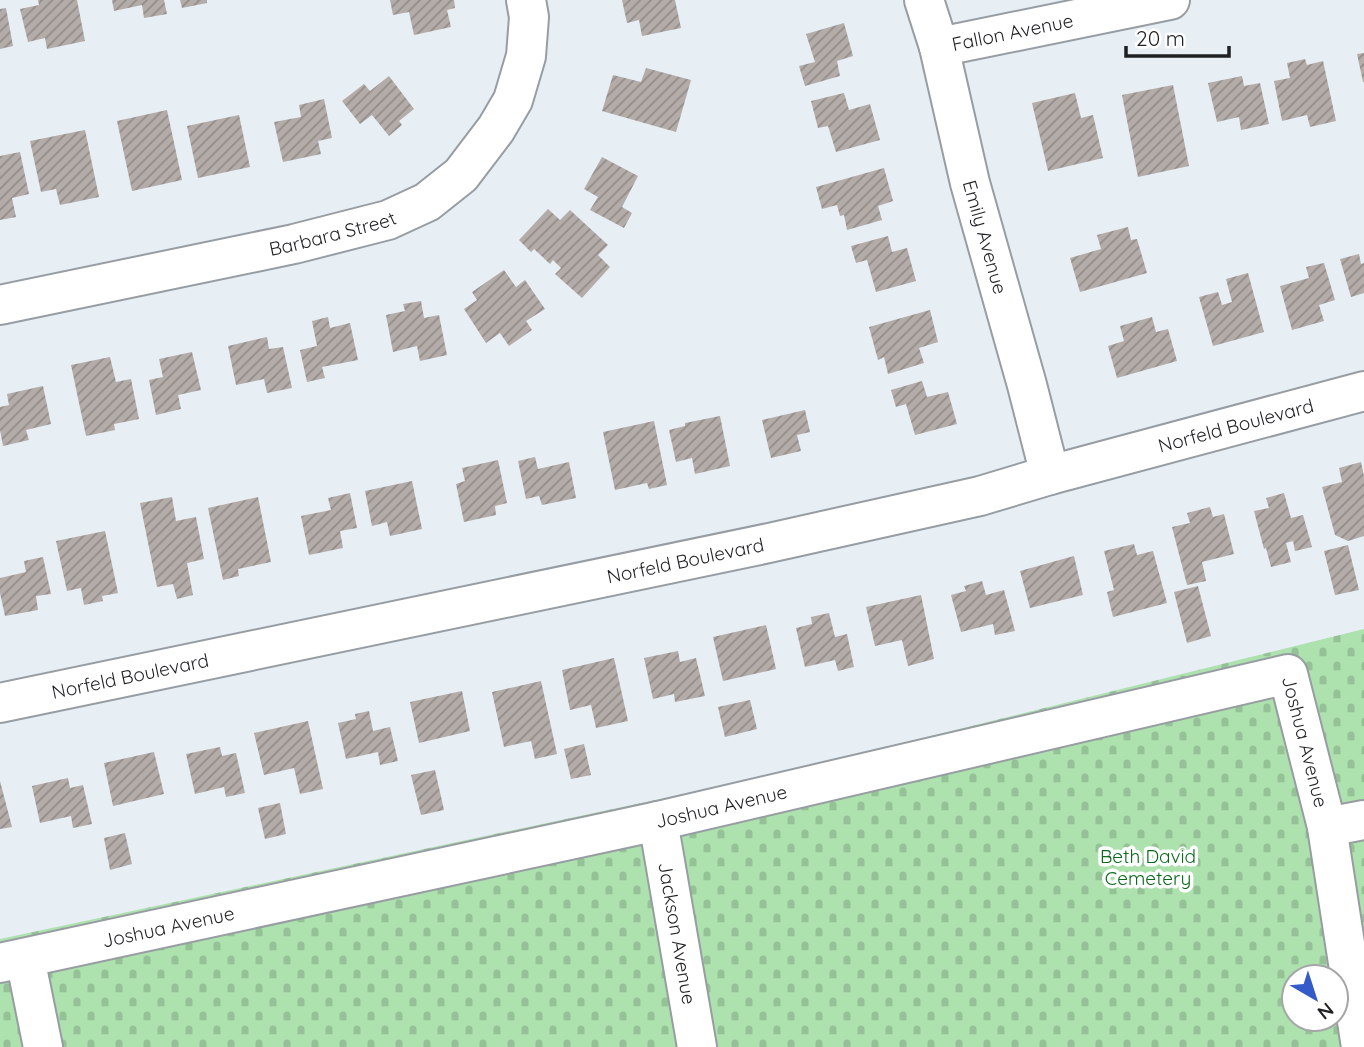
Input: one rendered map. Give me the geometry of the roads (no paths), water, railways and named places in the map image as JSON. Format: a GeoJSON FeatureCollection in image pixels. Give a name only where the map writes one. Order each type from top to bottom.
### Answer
{"type":"FeatureCollection","features":[{"type":"Feature","properties":{"kind":"street","name":"Barbara Street"},"geometry":{"type":"LineString","coordinates":[[0,305],[294,244],[388,220],[427,202],[461,175],[496,129],[513,100],[526,55],[526,0]]}},
{"type":"Feature","properties":{"kind":"street","name":"Emily Avenue"},"geometry":{"type":"LineString","coordinates":[[924,0],[939,47],[970,183],[1050,475]]}},
{"type":"Feature","properties":{"kind":"street","name":"Fallon Avenue"},"geometry":{"type":"LineString","coordinates":[[939,47],[1170,0]]}},
{"type":"Feature","properties":{"kind":"street","name":"Norfeld Boulevard"},"geometry":{"type":"LineString","coordinates":[[0,703],[782,540],[979,496],[1364,391]]}},
{"type":"Feature","properties":{"kind":"street","name":"Joshua Avenue"},"geometry":{"type":"LineString","coordinates":[[13,961],[658,821],[1289,674],[1326,827]]}},
{"type":"Feature","properties":{"kind":"street"},"geometry":{"type":"LineString","coordinates":[[1361,1047],[1326,827],[1364,820]]}},
{"type":"Feature","properties":{"kind":"street","name":"Jackson Avenue"},"geometry":{"type":"LineString","coordinates":[[658,821],[697,1047]]}},
{"type":"Feature","properties":{"kind":"street"},"geometry":{"type":"LineString","coordinates":[[13,961],[43,1047]]}},
{"type":"Feature","properties":{"kind":"park label","name":"Beth David Cemetery"},"geometry":{"type":"Point","coordinates":[1148,867]}}]}
